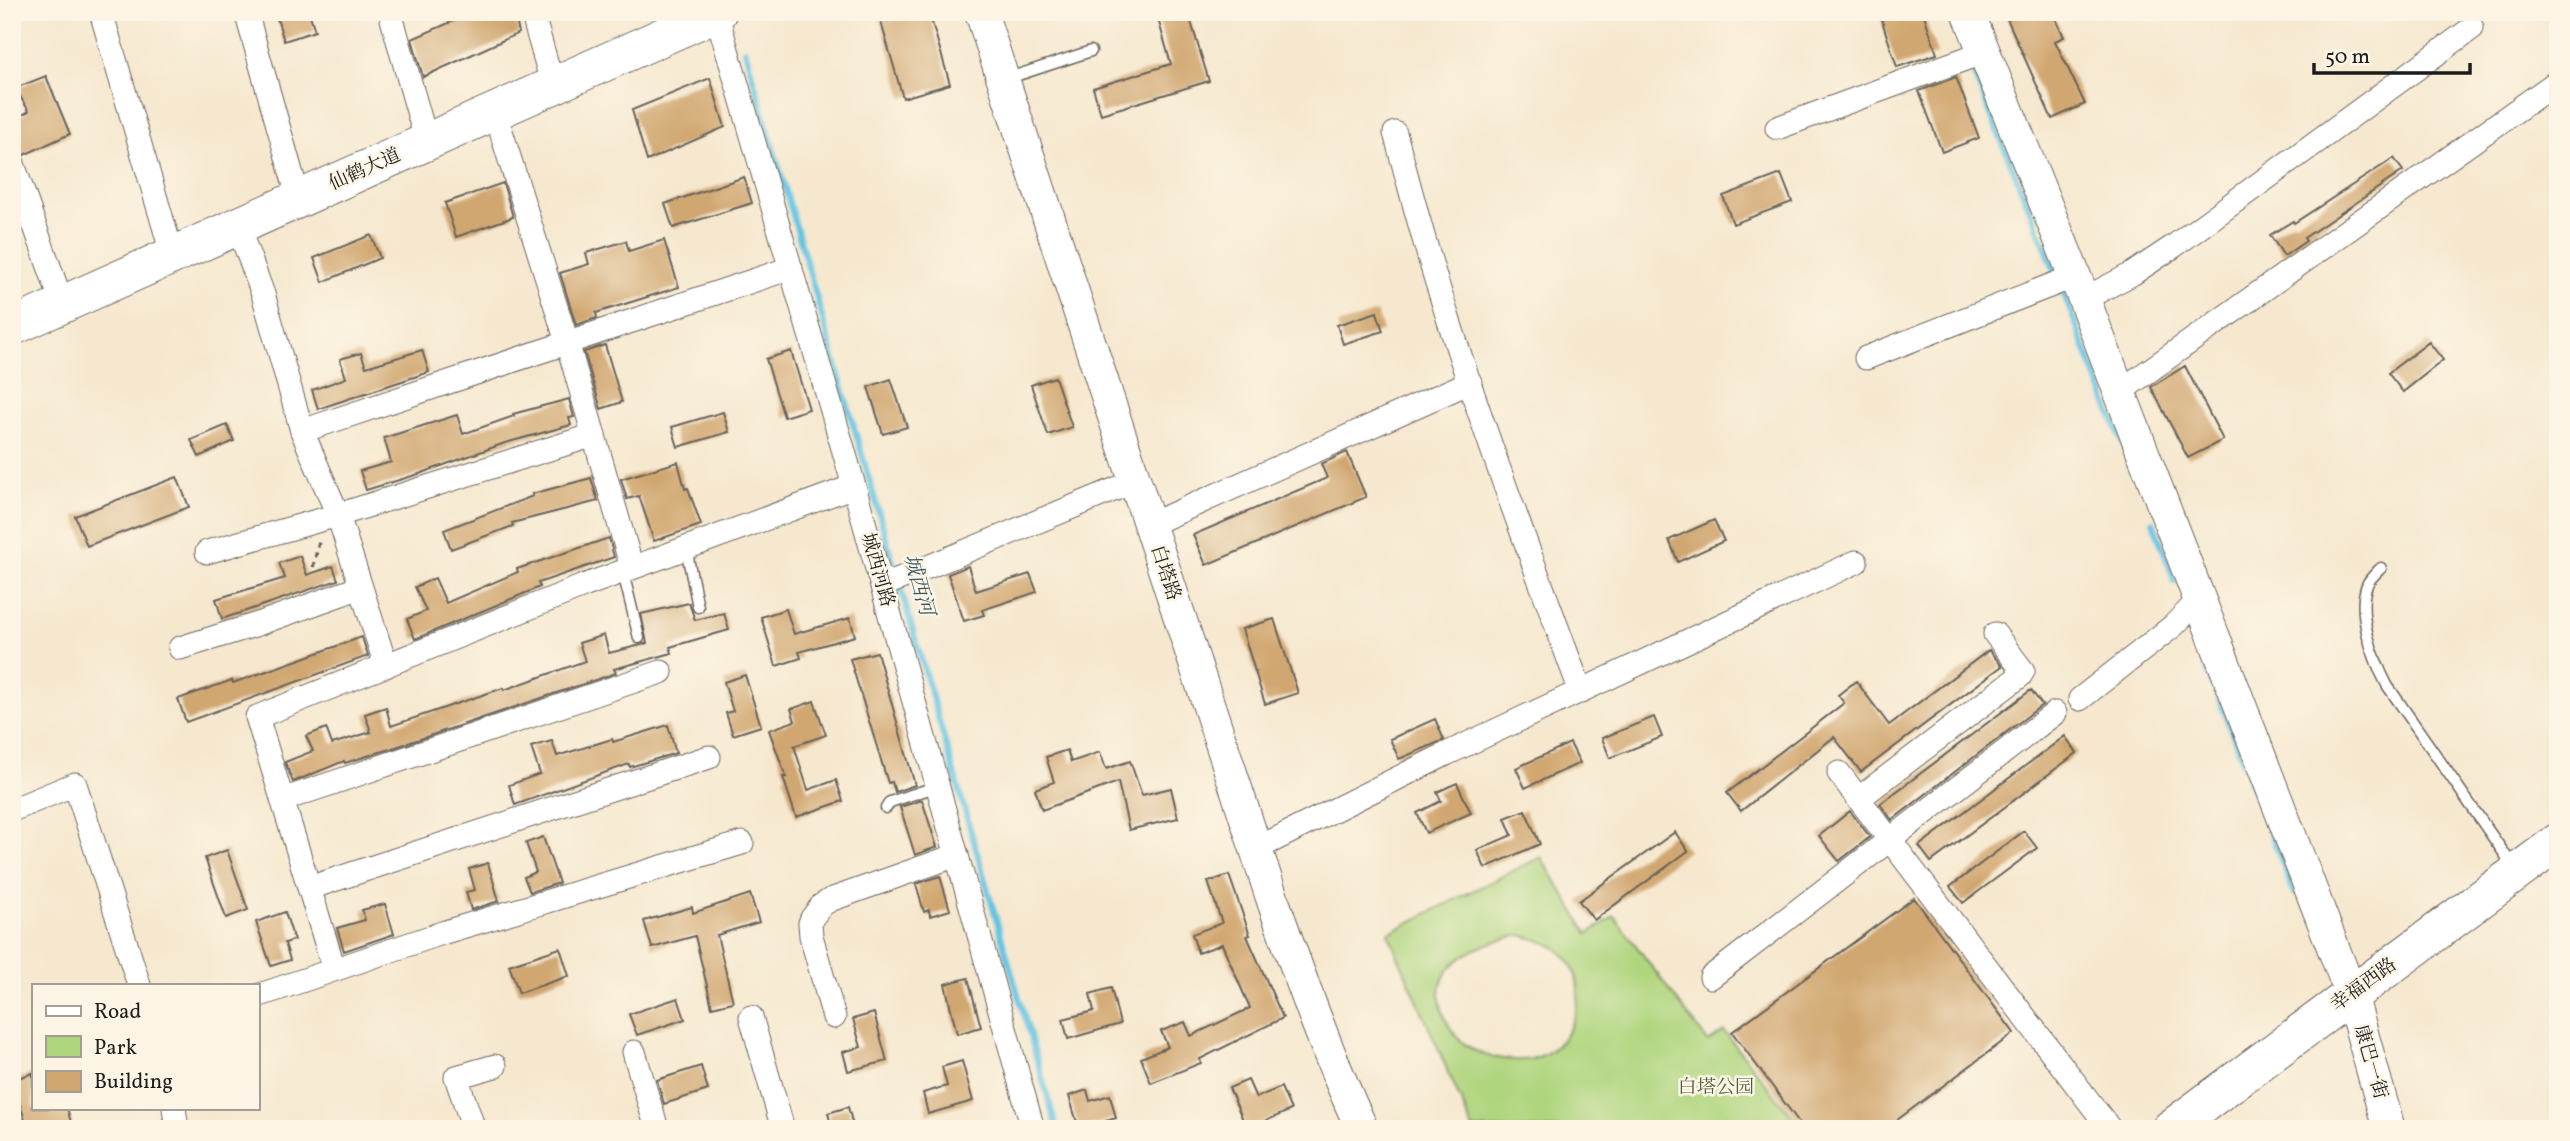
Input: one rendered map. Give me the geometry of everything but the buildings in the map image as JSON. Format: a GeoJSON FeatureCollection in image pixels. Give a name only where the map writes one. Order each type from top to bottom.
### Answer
{"type":"FeatureCollection","features":[{"type":"Feature","properties":{"kind":"main road","name":"仙鹤大道"},"geometry":{"type":"LineString","coordinates":[[12,327],[717,12]]}},
{"type":"Feature","properties":{"kind":"main road","name":"幸福西路"},"geometry":{"type":"LineString","coordinates":[[2170,1129],[2558,842]]}},
{"type":"Feature","properties":{"kind":"street"},"geometry":{"type":"LineString","coordinates":[[101,12],[173,257]]}},
{"type":"Feature","properties":{"kind":"street"},"geometry":{"type":"LineString","coordinates":[[246,12],[299,200]]}},
{"type":"Feature","properties":{"kind":"street"},"geometry":{"type":"LineString","coordinates":[[390,12],[427,143]]}},
{"type":"Feature","properties":{"kind":"street"},"geometry":{"type":"LineString","coordinates":[[532,12],[553,86]]}},
{"type":"Feature","properties":{"kind":"street","name":"城西河路"},"geometry":{"type":"LineString","coordinates":[[717,12],[854,486],[895,580],[938,786],[1033,1129]]}},
{"type":"Feature","properties":{"kind":"street","name":"白塔路"},"geometry":{"type":"LineString","coordinates":[[981,12],[1256,849],[1307,998],[1362,1129]]}},
{"type":"Feature","properties":{"kind":"street","name":"康巴一街"},"geometry":{"type":"LineString","coordinates":[[1968,12],[2128,385],[2200,599],[2351,994],[2389,1129]]}},
{"type":"Feature","properties":{"kind":"street"},"geometry":{"type":"LineString","coordinates":[[1866,358],[2088,291],[2174,246],[2472,27]]}},
{"type":"Feature","properties":{"kind":"street"},"geometry":{"type":"LineString","coordinates":[[1777,128],[1984,52]]}},
{"type":"Feature","properties":{"kind":"street"},"geometry":{"type":"LineString","coordinates":[[2128,385],[2558,81]]}},
{"type":"Feature","properties":{"kind":"street"},"geometry":{"type":"LineString","coordinates":[[495,112],[594,435],[627,570]]}},
{"type":"Feature","properties":{"kind":"street"},"geometry":{"type":"LineString","coordinates":[[1395,133],[1438,286],[1502,478],[1581,692]]}},
{"type":"Feature","properties":{"kind":"street"},"geometry":{"type":"LineString","coordinates":[[12,161],[62,306]]}},
{"type":"Feature","properties":{"kind":"street"},"geometry":{"type":"LineString","coordinates":[[239,227],[263,294],[302,431],[338,515],[386,666]]}},
{"type":"Feature","properties":{"kind":"street"},"geometry":{"type":"LineString","coordinates":[[302,431],[791,268]]}},
{"type":"Feature","properties":{"kind":"street"},"geometry":{"type":"LineString","coordinates":[[1149,525],[1470,382]]}},
{"type":"Feature","properties":{"kind":"street"},"geometry":{"type":"LineString","coordinates":[[207,552],[338,515],[594,435]]}},
{"type":"Feature","properties":{"kind":"street"},"geometry":{"type":"LineString","coordinates":[[895,580],[1135,481]]}},
{"type":"Feature","properties":{"kind":"street"},"geometry":{"type":"LineString","coordinates":[[334,969],[257,717],[627,570],[854,486]]}},
{"type":"Feature","properties":{"kind":"street"},"geometry":{"type":"LineString","coordinates":[[1256,849],[1446,754],[1856,562]]}},
{"type":"Feature","properties":{"kind":"street"},"geometry":{"type":"LineString","coordinates":[[180,648],[258,624],[361,587]]}},
{"type":"Feature","properties":{"kind":"street"},"geometry":{"type":"LineString","coordinates":[[2080,699],[2173,626],[2200,599]]}},
{"type":"Feature","properties":{"kind":"street"},"geometry":{"type":"LineString","coordinates":[[1858,799],[2020,677],[2023,671],[1995,634]]}},
{"type":"Feature","properties":{"kind":"street"},"geometry":{"type":"LineString","coordinates":[[282,800],[661,672]]}},
{"type":"Feature","properties":{"kind":"street"},"geometry":{"type":"LineString","coordinates":[[1711,977],[2055,713]]}},
{"type":"Feature","properties":{"kind":"street"},"geometry":{"type":"LineString","coordinates":[[309,888],[709,757]]}},
{"type":"Feature","properties":{"kind":"street"},"geometry":{"type":"LineString","coordinates":[[1839,773],[2110,1129]]}},
{"type":"Feature","properties":{"kind":"street"},"geometry":{"type":"LineString","coordinates":[[12,810],[75,784],[139,984]]}},
{"type":"Feature","properties":{"kind":"street"},"geometry":{"type":"LineString","coordinates":[[259,995],[458,928],[742,843]]}},
{"type":"Feature","properties":{"kind":"street"},"geometry":{"type":"LineString","coordinates":[[834,1017],[811,936],[810,923],[816,911],[838,896],[957,855]]}},
{"type":"Feature","properties":{"kind":"street"},"geometry":{"type":"LineString","coordinates":[[751,1017],[783,1129]]}},
{"type":"Feature","properties":{"kind":"street"},"geometry":{"type":"LineString","coordinates":[[634,1052],[657,1129]]}},
{"type":"Feature","properties":{"kind":"street"},"geometry":{"type":"LineString","coordinates":[[474,1129],[457,1077],[495,1066]]}},
{"type":"Feature","properties":{"kind":"street"},"geometry":{"type":"LineString","coordinates":[[174,1110],[177,1129]]}},
{"type":"Feature","properties":{"kind":"lane"},"geometry":{"type":"LineString","coordinates":[[1003,80],[1091,51]]}},
{"type":"Feature","properties":{"kind":"lane"},"geometry":{"type":"LineString","coordinates":[[686,548],[698,607]]}},
{"type":"Feature","properties":{"kind":"lane"},"geometry":{"type":"LineString","coordinates":[[2381,568],[2367,584],[2364,601],[2366,625],[2378,668],[2387,685],[2518,872]]}},
{"type":"Feature","properties":{"kind":"lane"},"geometry":{"type":"LineString","coordinates":[[627,570],[639,638]]}},
{"type":"Feature","properties":{"kind":"lane"},"geometry":{"type":"LineString","coordinates":[[886,808],[890,802],[938,786]]}},
{"type":"Feature","properties":{"kind":"green space","name":"白塔公园"},"geometry":{"type":"Polygon","coordinates":[[[1541,857],[1588,934],[1614,916],[1708,1042],[1724,1031],[1802,1129],[1473,1129],[1388,933],[1541,857]],[[1521,935],[1476,949],[1451,966],[1443,978],[1440,992],[1442,1009],[1448,1024],[1461,1041],[1482,1054],[1517,1060],[1541,1056],[1554,1048],[1565,1036],[1573,1021],[1578,989],[1575,973],[1568,959],[1556,948],[1521,935]]]}},
{"type":"Feature","properties":{"kind":"waterway"},"geometry":{"type":"LineString","coordinates":[[1950,12],[1963,47]]}},
{"type":"Feature","properties":{"kind":"waterway","name":"城西河"},"geometry":{"type":"LineString","coordinates":[[745,50],[1057,1129]]}},
{"type":"Feature","properties":{"kind":"waterway"},"geometry":{"type":"LineString","coordinates":[[1971,66],[2057,276]]}},
{"type":"Feature","properties":{"kind":"waterway"},"geometry":{"type":"LineString","coordinates":[[2062,290],[2125,449]]}},
{"type":"Feature","properties":{"kind":"waterway"},"geometry":{"type":"LineString","coordinates":[[2153,522],[2175,582]]}},
{"type":"Feature","properties":{"kind":"waterway"},"geometry":{"type":"LineString","coordinates":[[2190,624],[2194,634]]}},
{"type":"Feature","properties":{"kind":"waterway"},"geometry":{"type":"LineString","coordinates":[[2200,651],[2294,893]]}}]}
